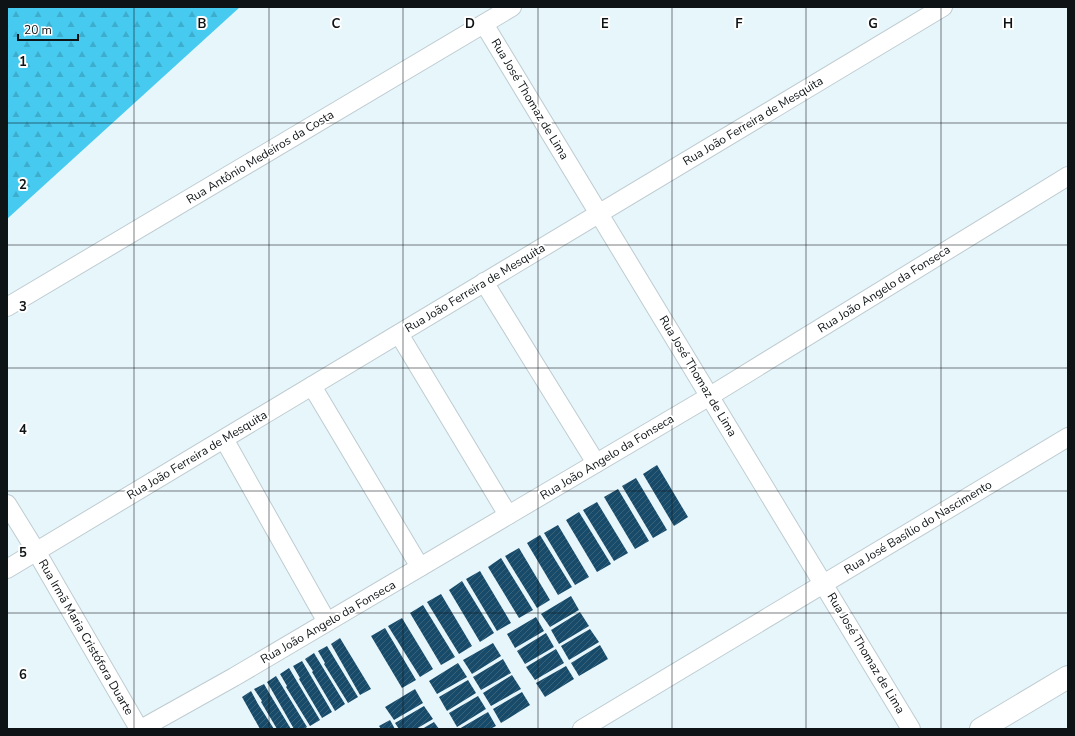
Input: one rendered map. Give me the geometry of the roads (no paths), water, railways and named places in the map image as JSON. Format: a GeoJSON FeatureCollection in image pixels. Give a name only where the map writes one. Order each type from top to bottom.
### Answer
{"type":"FeatureCollection","features":[{"type":"Feature","properties":{"kind":"street","name":"Rua Antônio Medeiros da Costa"},"geometry":{"type":"LineString","coordinates":[[7,307],[512,7]]}},
{"type":"Feature","properties":{"kind":"street","name":"Rua João Ferreira de Mesquita"},"geometry":{"type":"LineString","coordinates":[[7,569],[943,7]]}},
{"type":"Feature","properties":{"kind":"street","name":"Rua José Thomaz de Lima"},"geometry":{"type":"LineString","coordinates":[[484,24],[911,729]]}},
{"type":"Feature","properties":{"kind":"street","name":"Rua João Angelo da Fonseca"},"geometry":{"type":"LineString","coordinates":[[140,729],[234,677],[710,396],[1068,176]]}},
{"type":"Feature","properties":{"kind":"street"},"geometry":{"type":"LineString","coordinates":[[484,282],[596,463]]}},
{"type":"Feature","properties":{"kind":"street"},"geometry":{"type":"LineString","coordinates":[[399,334],[508,516]]}},
{"type":"Feature","properties":{"kind":"street"},"geometry":{"type":"LineString","coordinates":[[312,386],[420,567]]}},
{"type":"Feature","properties":{"kind":"street","name":"Rua José Basílio do Nascimento"},"geometry":{"type":"LineString","coordinates":[[582,729],[1068,437]]}},
{"type":"Feature","properties":{"kind":"street"},"geometry":{"type":"LineString","coordinates":[[224,439],[327,622]]}},
{"type":"Feature","properties":{"kind":"street","name":"Rua Irmã Maria Cristófora Duarte"},"geometry":{"type":"LineString","coordinates":[[7,504],[140,729]]}},
{"type":"Feature","properties":{"kind":"street"},"geometry":{"type":"LineString","coordinates":[[981,729],[1068,677]]}}]}
